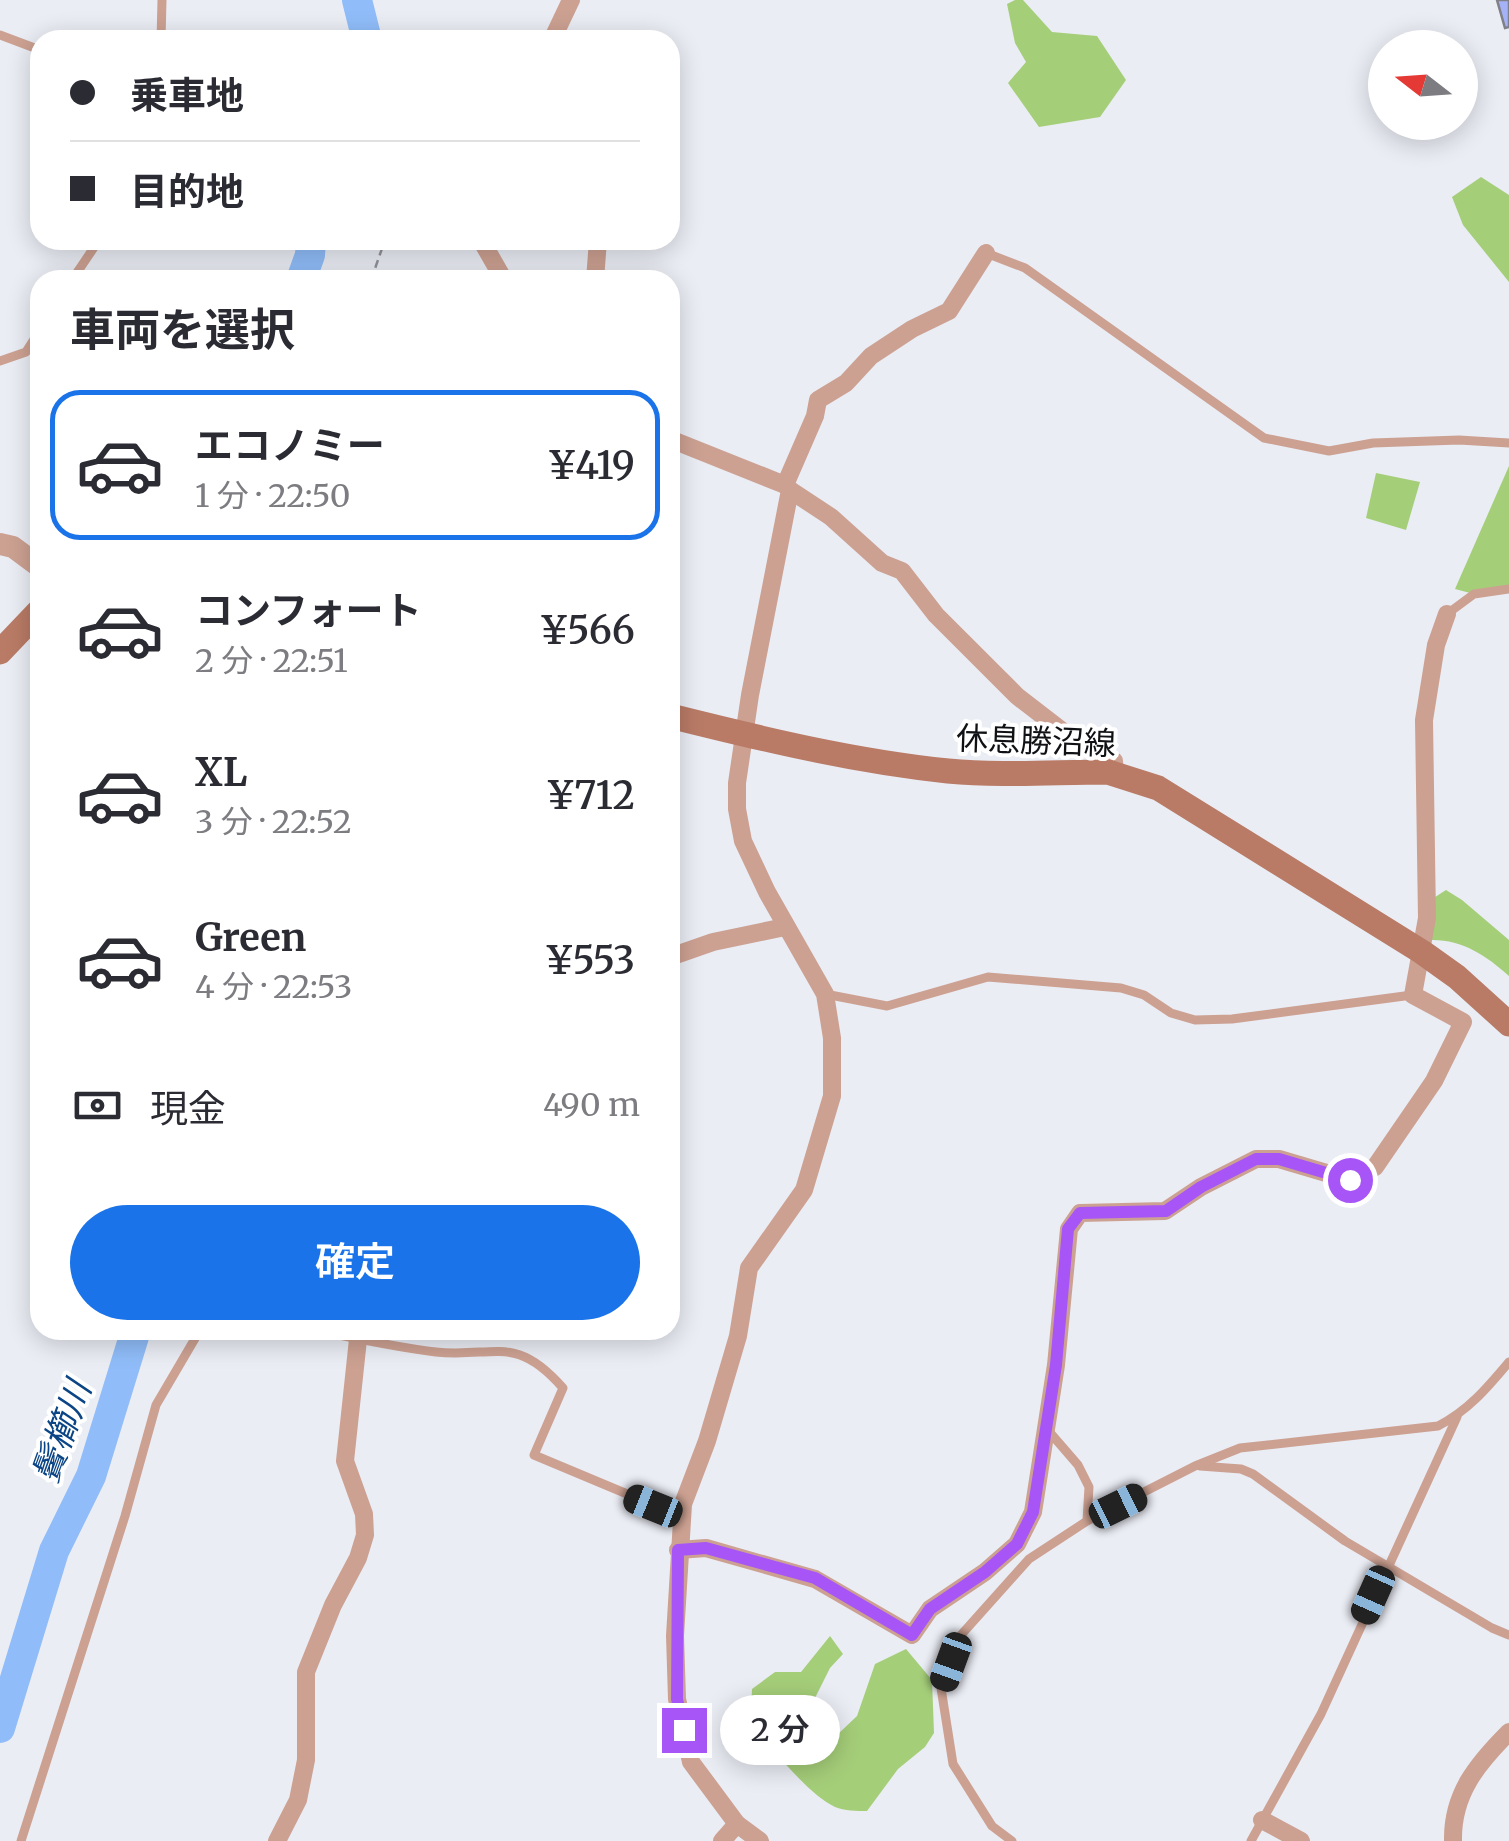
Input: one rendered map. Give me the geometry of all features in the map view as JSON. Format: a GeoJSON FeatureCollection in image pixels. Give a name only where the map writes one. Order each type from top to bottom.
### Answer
{"type":"FeatureCollection","features":[{"type":"Feature","properties":{"kind":"main road"},"geometry":{"type":"LineString","coordinates":[[0,652],[30,620]]}},
{"type":"Feature","properties":{"kind":"main road","name":"休息勝沼線"},"geometry":{"type":"LineString","coordinates":[[680,719],[806,750],[951,771],[1115,773],[1158,788],[1422,952],[1457,977],[1509,1024]]}},
{"type":"Feature","properties":{"kind":"street"},"geometry":{"type":"LineString","coordinates":[[557,30],[571,0]]}},
{"type":"Feature","properties":{"kind":"street"},"geometry":{"type":"LineString","coordinates":[[760,1841],[737,1824],[691,1762],[677,1699],[678,1550],[684,1504],[738,1336],[749,1268],[804,1190],[824,1131],[832,1096],[832,1038],[825,994],[785,927],[743,840],[737,809],[744,735],[788,488],[818,400],[846,382],[871,356],[949,311],[986,252]]}},
{"type":"Feature","properties":{"kind":"street"},"geometry":{"type":"LineString","coordinates":[[680,443],[788,488],[832,517],[882,563],[902,570],[936,615],[999,680],[1074,740],[1114,760],[1115,773]]}},
{"type":"Feature","properties":{"kind":"street"},"geometry":{"type":"LineString","coordinates":[[0,544],[13,547],[30,560]]}},
{"type":"Feature","properties":{"kind":"street"},"geometry":{"type":"LineString","coordinates":[[678,1550],[706,1548],[815,1578],[912,1635],[930,1609],[985,1572],[1017,1544],[1033,1512],[1056,1365],[1068,1229],[1080,1213],[1166,1211],[1201,1187],[1256,1159],[1279,1159],[1350,1180],[1376,1167],[1434,1081],[1463,1022],[1413,995],[1427,918],[1424,720],[1436,644],[1447,614]]}},
{"type":"Feature","properties":{"kind":"street"},"geometry":{"type":"LineString","coordinates":[[680,954],[713,942],[785,927]]}},
{"type":"Feature","properties":{"kind":"street"},"geometry":{"type":"LineString","coordinates":[[277,1841],[298,1800],[306,1760],[306,1672],[365,1536],[364,1514],[345,1461],[357,1340]]}},
{"type":"Feature","properties":{"kind":"street"},"geometry":{"type":"LineString","coordinates":[[1453,1841],[1453,1819],[1460,1795],[1477,1764],[1509,1732]]}},
{"type":"Feature","properties":{"kind":"street"},"geometry":{"type":"LineString","coordinates":[[1262,1820],[1301,1841]]}},
{"type":"Feature","properties":{"kind":"street"},"geometry":{"type":"LineString","coordinates":[[722,1841],[737,1824]]}},
{"type":"Feature","properties":{"kind":"lane"},"geometry":{"type":"LineString","coordinates":[[162,0],[162,30]]}},
{"type":"Feature","properties":{"kind":"lane"},"geometry":{"type":"LineString","coordinates":[[0,35],[30,46]]}},
{"type":"Feature","properties":{"kind":"lane"},"geometry":{"type":"LineString","coordinates":[[986,252],[1025,268],[1264,438],[1329,451],[1373,443],[1509,443]]}},
{"type":"Feature","properties":{"kind":"lane"},"geometry":{"type":"LineString","coordinates":[[0,360],[26,352],[30,346]]}},
{"type":"Feature","properties":{"kind":"lane"},"geometry":{"type":"LineString","coordinates":[[1447,614],[1474,594],[1509,588]]}},
{"type":"Feature","properties":{"kind":"lane"},"geometry":{"type":"LineString","coordinates":[[825,994],[888,1006],[988,977],[1005,978],[1121,988],[1144,995],[1171,1013],[1196,1020],[1232,1020],[1413,995]]}},
{"type":"Feature","properties":{"kind":"lane"},"geometry":{"type":"LineString","coordinates":[[21,1841],[125,1516],[156,1405],[194,1340]]}},
{"type":"Feature","properties":{"kind":"lane"},"geometry":{"type":"LineString","coordinates":[[385,1340],[440,1352],[494,1349],[526,1356],[563,1388],[534,1455],[683,1518]]}},
{"type":"Feature","properties":{"kind":"lane"},"geometry":{"type":"LineString","coordinates":[[1250,1841],[1320,1714],[1457,1417],[1509,1362]]}},
{"type":"Feature","properties":{"kind":"lane"},"geometry":{"type":"LineString","coordinates":[[1012,1841],[992,1826],[952,1764],[941,1688],[961,1635],[1029,1559],[1087,1521],[1195,1466],[1240,1448],[1393,1434],[1438,1426],[1457,1417]]}},
{"type":"Feature","properties":{"kind":"lane"},"geometry":{"type":"LineString","coordinates":[[1046,1428],[1078,1465],[1089,1487],[1087,1521]]}},
{"type":"Feature","properties":{"kind":"lane"},"geometry":{"type":"LineString","coordinates":[[1195,1466],[1241,1469],[1253,1474],[1330,1531],[1509,1635]]}},
{"type":"Feature","properties":{"kind":"green space"},"geometry":{"type":"Polygon","coordinates":[[[1023,0],[1052,32],[1097,36],[1126,80],[1100,117],[1039,127],[1008,83],[1026,62],[1015,43],[1007,4],[1023,0]]]}},
{"type":"Feature","properties":{"kind":"green space"},"geometry":{"type":"Polygon","coordinates":[[[1481,177],[1509,195],[1509,282],[1463,225],[1452,197],[1481,177]]]}},
{"type":"Feature","properties":{"kind":"green space"},"geometry":{"type":"Polygon","coordinates":[[[1509,466],[1509,589],[1474,594],[1455,589],[1509,466]]]}},
{"type":"Feature","properties":{"kind":"green space"},"geometry":{"type":"Polygon","coordinates":[[[1376,473],[1420,482],[1406,530],[1366,518],[1376,473]]]}},
{"type":"Feature","properties":{"kind":"green space"},"geometry":{"type":"Polygon","coordinates":[[[1446,890],[1509,940],[1509,976],[1472,950],[1452,942],[1430,940],[1432,899],[1446,890]]]}},
{"type":"Feature","properties":{"kind":"green space"},"geometry":{"type":"Polygon","coordinates":[[[830,1636],[843,1654],[830,1668],[806,1716],[837,1735],[857,1716],[875,1664],[906,1649],[932,1680],[934,1733],[925,1747],[898,1769],[867,1811],[842,1809],[824,1800],[750,1728],[752,1689],[775,1672],[801,1672],[830,1636]]]}},
{"type":"Feature","properties":{"kind":"building"},"geometry":{"type":"Polygon","coordinates":[[[1497,0],[1509,0],[1509,27],[1505,28],[1497,0]]]}},
{"type":"Feature","properties":{"kind":"waterway","name":"鬢櫛川"},"geometry":{"type":"LineString","coordinates":[[357,0],[364,30]]}},
{"type":"Feature","properties":{"kind":"waterway","name":"鬢櫛川"},"geometry":{"type":"LineString","coordinates":[[305,270],[310,250]]}},
{"type":"Feature","properties":{"kind":"waterway","name":"鬢櫛川"},"geometry":{"type":"LineString","coordinates":[[0,1728],[54,1551],[91,1476],[133,1340]]}},
{"type":"Feature","properties":{"kind":"route"},"geometry":{"type":"LineString","coordinates":[[684,1730],[677,1699],[678,1550],[706,1548],[815,1578],[912,1635],[930,1609],[985,1572],[1017,1544],[1033,1512],[1056,1365],[1068,1229],[1080,1213],[1166,1211],[1201,1187],[1256,1159],[1279,1159],[1350,1180]]}}]}
